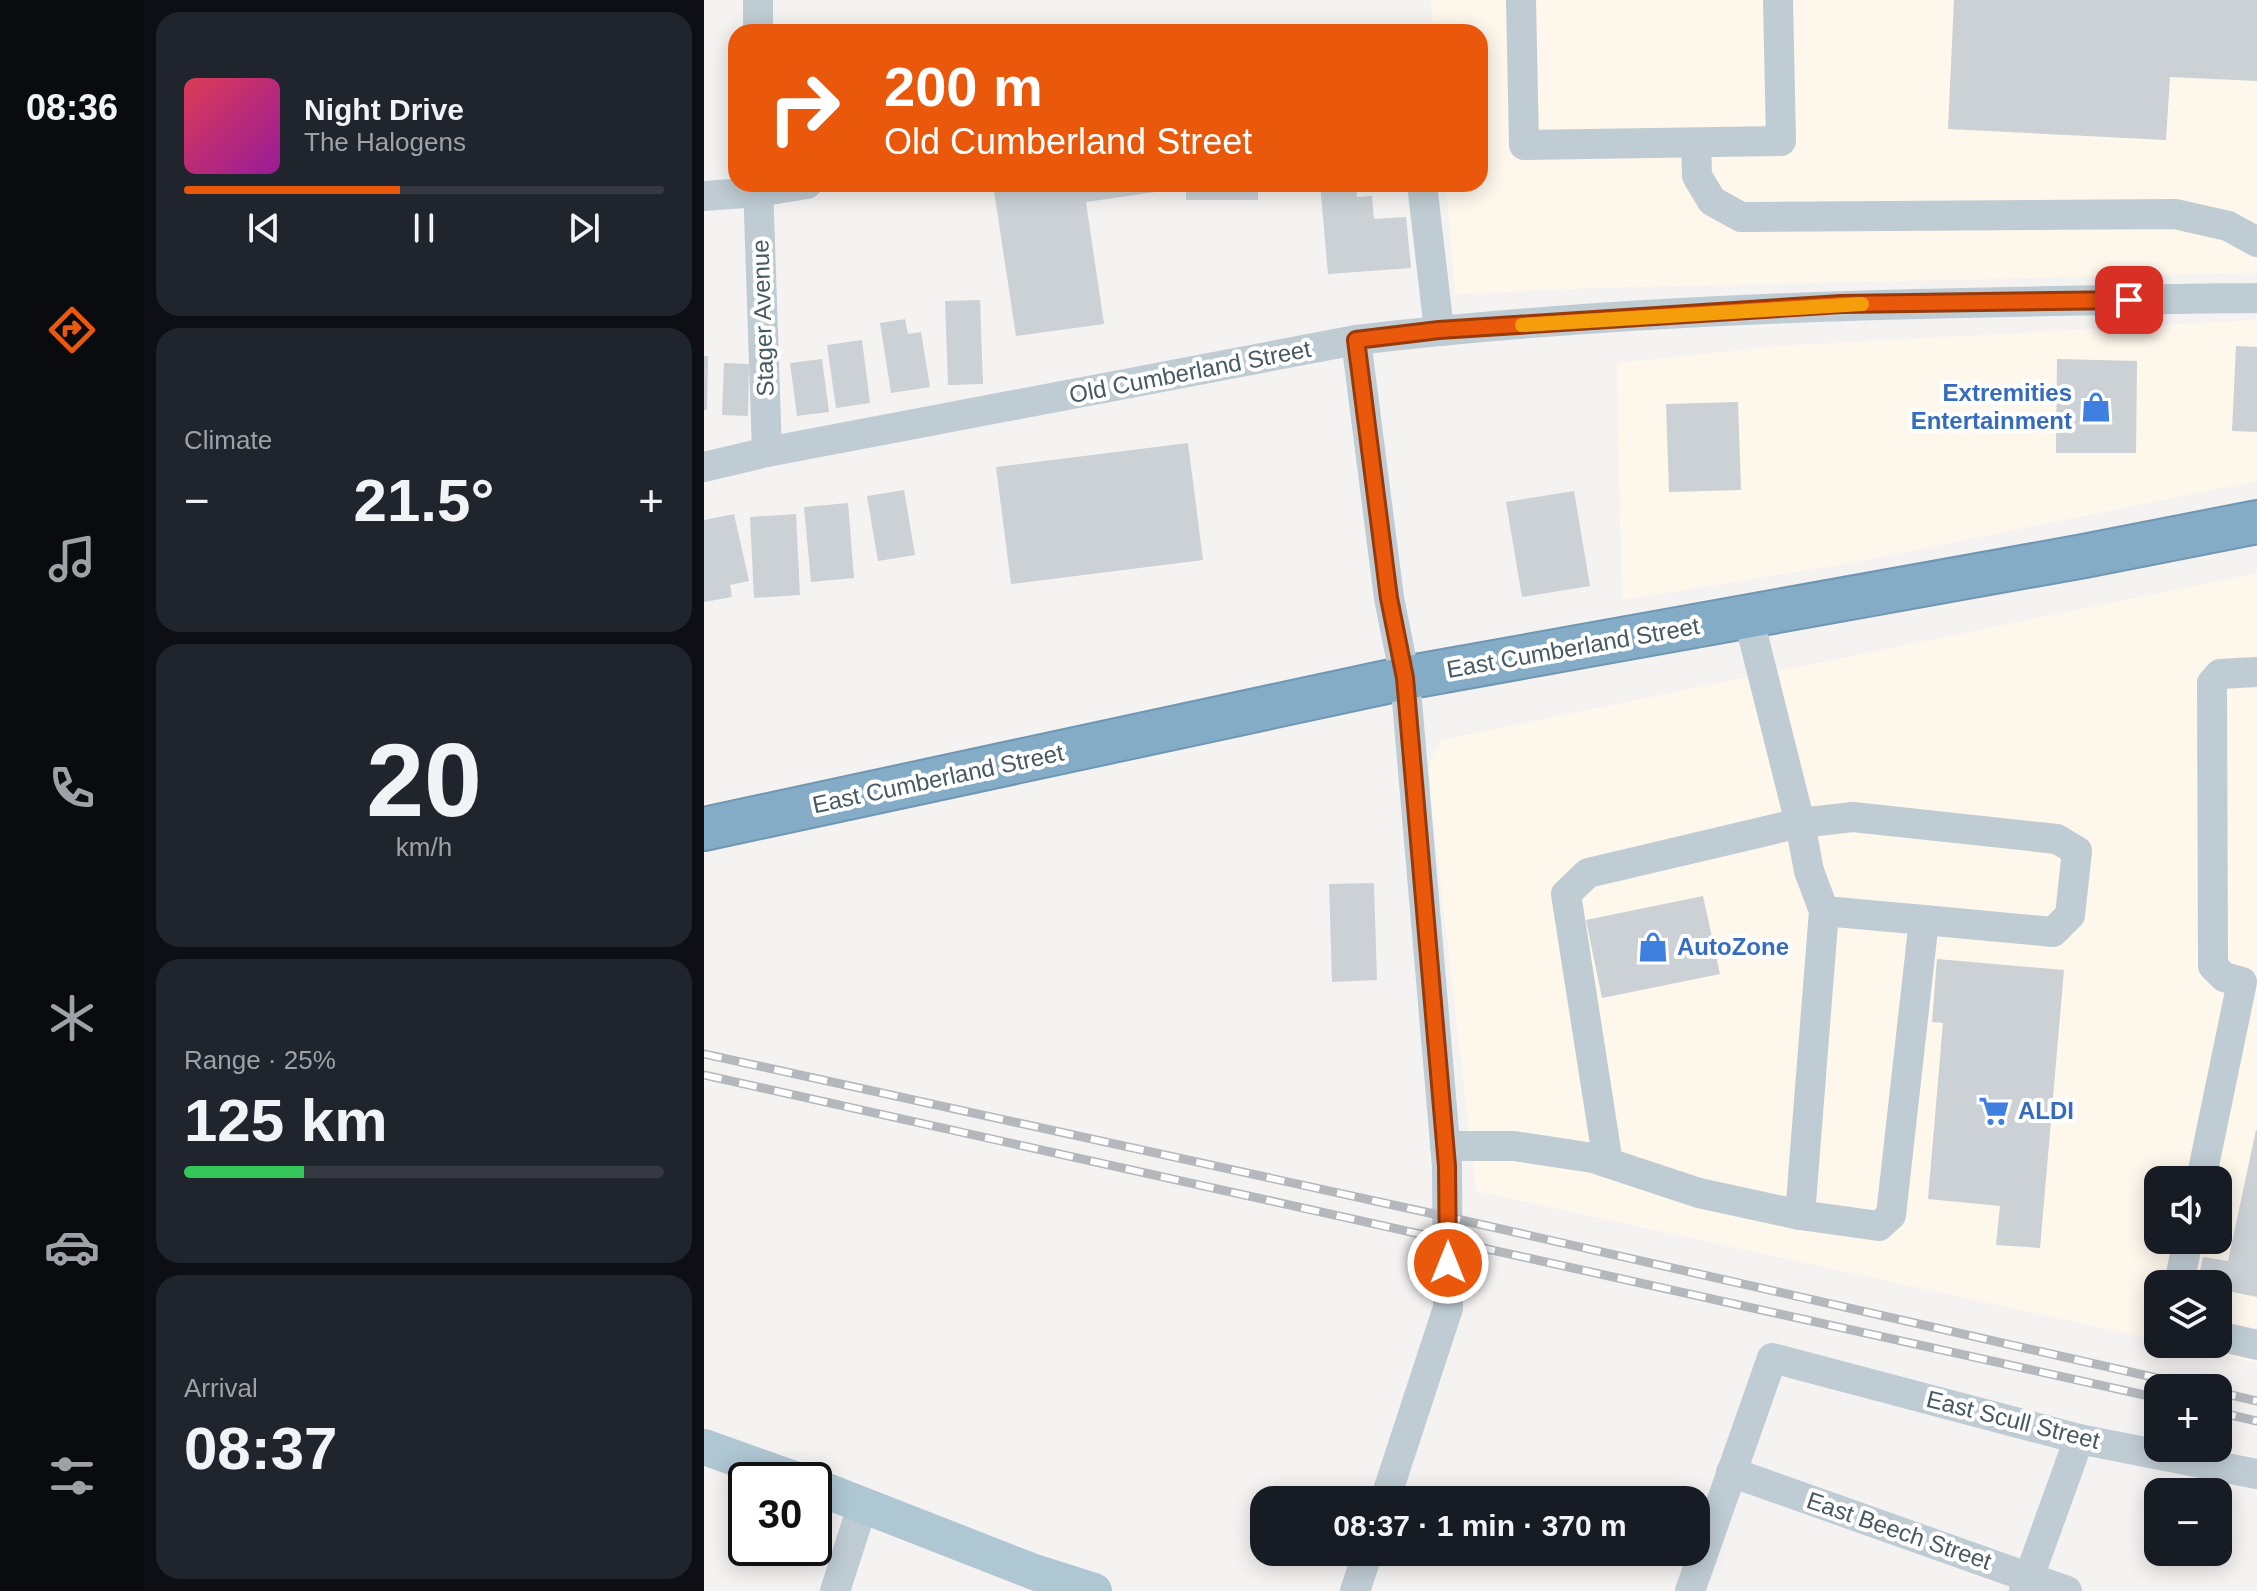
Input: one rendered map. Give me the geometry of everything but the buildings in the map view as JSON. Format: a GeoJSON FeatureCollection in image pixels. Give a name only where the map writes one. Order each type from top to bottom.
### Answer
{"type":"FeatureCollection","features":[{"type":"Feature","properties":{"kind":"highway","name":"East Cumberland Street"},"geometry":{"type":"LineString","coordinates":[[704,829],[1405,678],[2257,522]]}},
{"type":"Feature","properties":{"kind":"main road"},"geometry":{"type":"LineString","coordinates":[[704,1447],[746,1462]]}},
{"type":"Feature","properties":{"kind":"main road"},"geometry":{"type":"LineString","coordinates":[[832,1493],[1031,1582],[1094,1591]]}},
{"type":"Feature","properties":{"kind":"street"},"geometry":{"type":"LineString","coordinates":[[758,0],[758,24]]}},
{"type":"Feature","properties":{"kind":"street"},"geometry":{"type":"LineString","coordinates":[[1521,0],[1524,145],[1781,141],[1778,0]]}},
{"type":"Feature","properties":{"kind":"street"},"geometry":{"type":"LineString","coordinates":[[1696,143],[1697,176],[1712,201],[1741,217],[2175,214],[2228,226],[2257,242]]}},
{"type":"Feature","properties":{"kind":"street"},"geometry":{"type":"LineString","coordinates":[[704,196],[731,192]]}},
{"type":"Feature","properties":{"kind":"street","name":"Stager Avenue"},"geometry":{"type":"LineString","coordinates":[[758,192],[767,452]]}},
{"type":"Feature","properties":{"kind":"street"},"geometry":{"type":"LineString","coordinates":[[1423,192],[1439,330]]}},
{"type":"Feature","properties":{"kind":"street","name":"Old Cumberland Street"},"geometry":{"type":"LineString","coordinates":[[704,467],[767,452],[1356,340],[1439,330],[1841,304],[2257,298]]}},
{"type":"Feature","properties":{"kind":"street"},"geometry":{"type":"LineString","coordinates":[[1356,340],[1389,598],[1405,678],[1445,1146],[1448,1308],[1390,1486]]}},
{"type":"Feature","properties":{"kind":"street"},"geometry":{"type":"LineString","coordinates":[[1748,616],[1800,823],[1809,871],[1824,911],[1800,1215]]}},
{"type":"Feature","properties":{"kind":"street"},"geometry":{"type":"LineString","coordinates":[[2204,1166],[2250,983],[2224,977],[2213,966],[2212,683],[2220,674],[2257,672]]}},
{"type":"Feature","properties":{"kind":"street"},"geometry":{"type":"LineString","coordinates":[[1608,1163],[1566,894],[1588,873],[1800,823],[1853,817],[2057,839],[2077,851],[2070,915],[2053,932],[1824,911]]}},
{"type":"Feature","properties":{"kind":"street"},"geometry":{"type":"LineString","coordinates":[[1445,1146],[1514,1146],[1593,1158],[1699,1193],[1800,1215],[1879,1226],[1891,1215],[1924,920]]}},
{"type":"Feature","properties":{"kind":"street"},"geometry":{"type":"LineString","coordinates":[[2232,1339],[2257,1345]]}},
{"type":"Feature","properties":{"kind":"street","name":"East Scull Street"},"geometry":{"type":"LineString","coordinates":[[1731,1472],[1772,1358],[2079,1439],[2257,1474]]}},
{"type":"Feature","properties":{"kind":"street"},"geometry":{"type":"LineString","coordinates":[[2027,1584],[2079,1439]]}},
{"type":"Feature","properties":{"kind":"street"},"geometry":{"type":"LineString","coordinates":[[1690,1591],[1731,1472]]}},
{"type":"Feature","properties":{"kind":"street","name":"East Beech Street"},"geometry":{"type":"LineString","coordinates":[[1731,1472],[2027,1584],[2067,1591]]}},
{"type":"Feature","properties":{"kind":"street"},"geometry":{"type":"LineString","coordinates":[[835,1591],[863,1504]]}},
{"type":"Feature","properties":{"kind":"street"},"geometry":{"type":"LineString","coordinates":[[1355,1591],[1363,1566]]}},
{"type":"Feature","properties":{"kind":"shaded area"},"geometry":{"type":"Polygon","coordinates":[[[1431,0],[2257,0],[2257,273],[1455,294],[1447,192],[1488,192],[1488,24],[1432,24],[1431,0]]]}},
{"type":"Feature","properties":{"kind":"shaded area"},"geometry":{"type":"Polygon","coordinates":[[[2257,320],[2257,481],[1851,563],[1622,600],[1617,363],[1779,346],[2257,320]]]}},
{"type":"Feature","properties":{"kind":"shaded area"},"geometry":{"type":"Polygon","coordinates":[[[2257,573],[2257,1363],[2232,1357],[2232,1270],[2144,1270],[2144,1337],[1476,1191],[1429,764],[1441,740],[2257,573]]]}},
{"type":"Feature","properties":{"kind":"railway"},"geometry":{"type":"LineString","coordinates":[[704,1054],[1448,1217],[2144,1375]]}},
{"type":"Feature","properties":{"kind":"railway"},"geometry":{"type":"LineString","coordinates":[[704,1075],[2144,1395]]}},
{"type":"Feature","properties":{"kind":"railway"},"geometry":{"type":"LineString","coordinates":[[2232,1395],[2257,1401]]}},
{"type":"Feature","properties":{"kind":"railway"},"geometry":{"type":"LineString","coordinates":[[2232,1415],[2257,1421]]}},
{"type":"Feature","properties":{"kind":"slow traffic"},"geometry":{"type":"LineString","coordinates":[[1522,325],[1862,304]]}},
{"type":"Feature","properties":{"kind":"place","name":"Extremities Entertainment"},"geometry":{"type":"Point","coordinates":[2096,407]}},
{"type":"Feature","properties":{"kind":"place","name":"AutoZone"},"geometry":{"type":"Point","coordinates":[1653,947]}},
{"type":"Feature","properties":{"kind":"place","name":"ALDI"},"geometry":{"type":"Point","coordinates":[1994,1111]}},
{"type":"Feature","properties":{"kind":"route"},"geometry":{"type":"LineString","coordinates":[[1448,1263],[1447,1166],[1405,678],[1389,598],[1356,340],[1439,330],[1841,304],[2129,300]]}}]}
